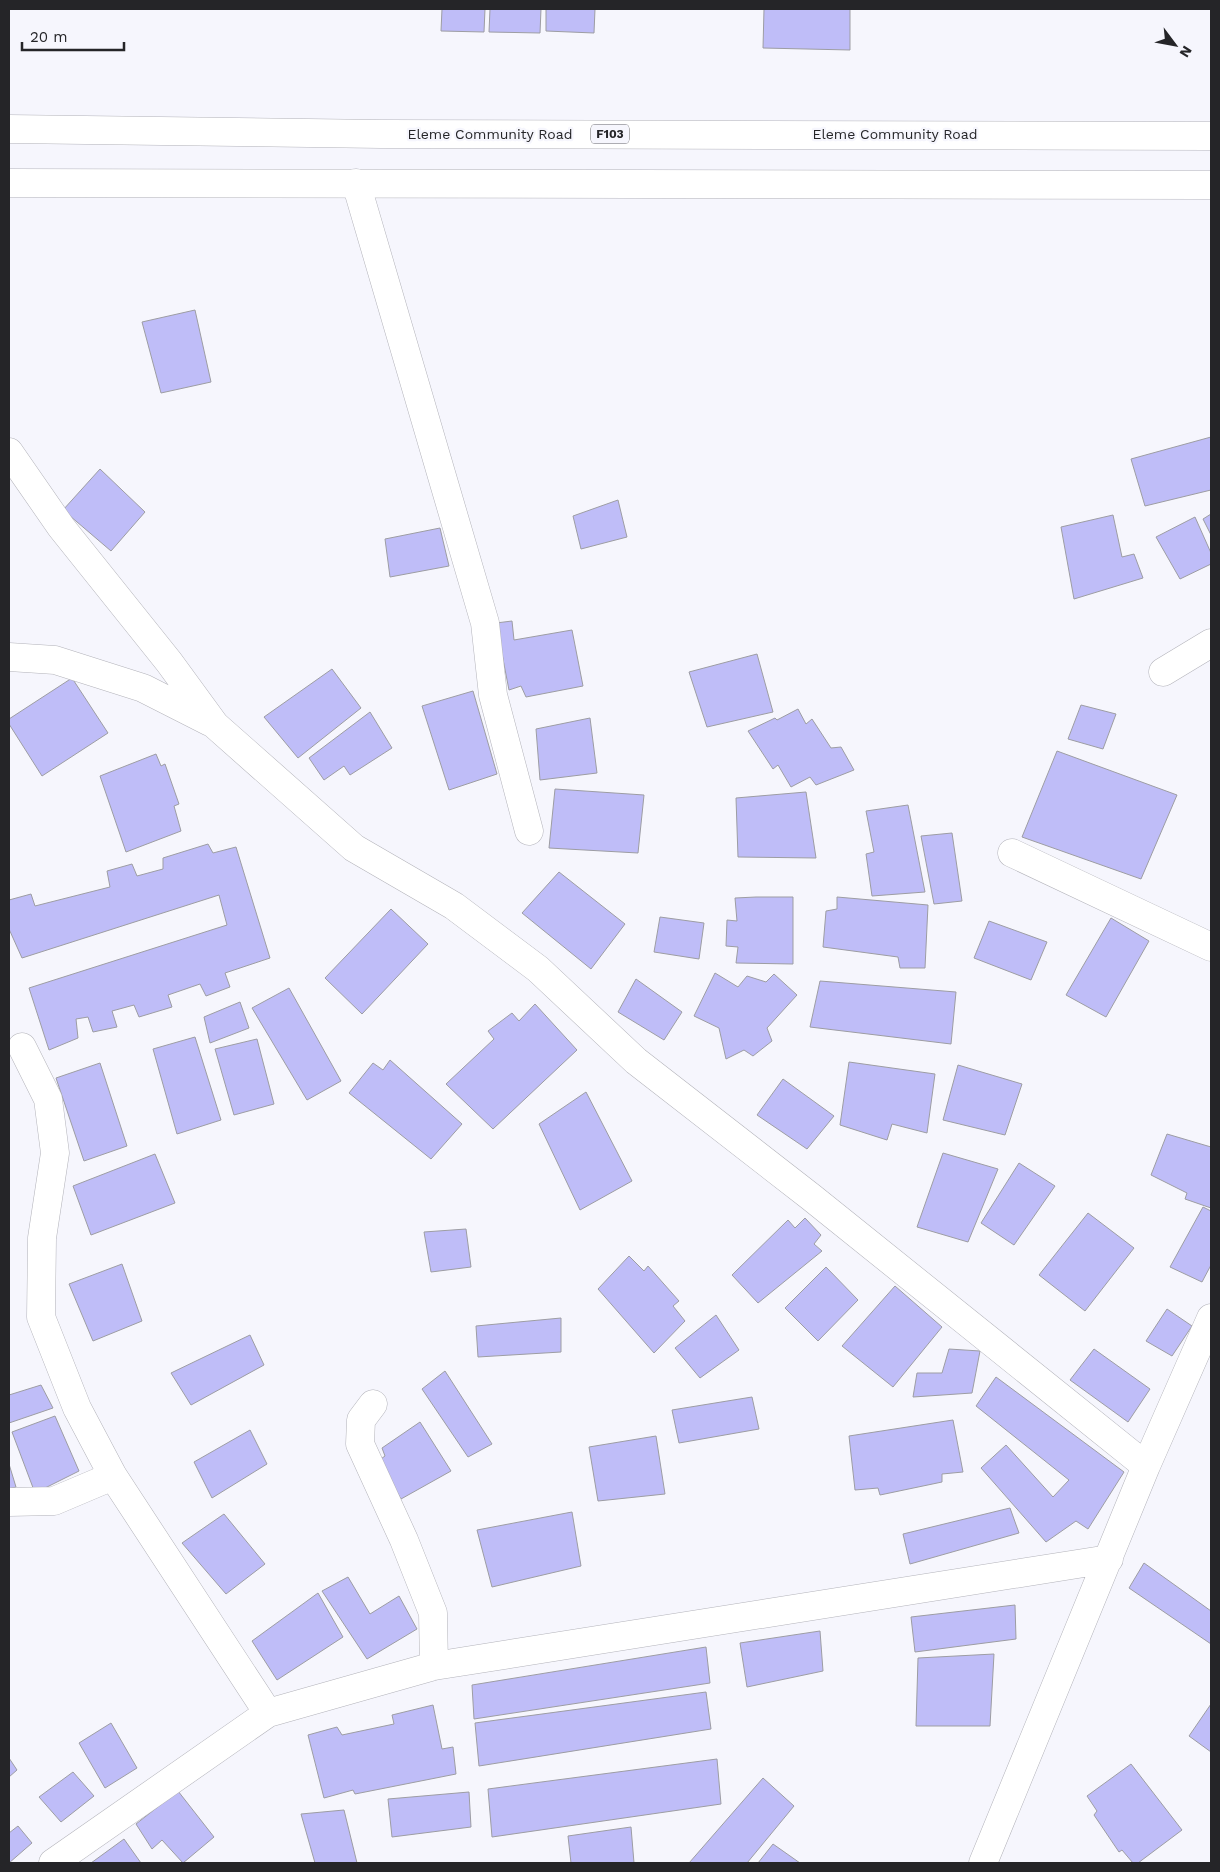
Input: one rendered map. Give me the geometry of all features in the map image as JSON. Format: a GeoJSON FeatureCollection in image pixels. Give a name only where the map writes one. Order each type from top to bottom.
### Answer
{"type":"FeatureCollection","features":[{"type":"Feature","properties":{"kind":"street","name":"Eleme Community Road"},"geometry":{"type":"LineString","coordinates":[[9,129],[381,134],[1211,136]]}},
{"type":"Feature","properties":{"kind":"street"},"geometry":{"type":"LineString","coordinates":[[9,182],[1211,185]]}},
{"type":"Feature","properties":{"kind":"street"},"geometry":{"type":"LineString","coordinates":[[356,182],[485,623],[493,695],[529,831]]}},
{"type":"Feature","properties":{"kind":"street"},"geometry":{"type":"LineString","coordinates":[[9,452],[61,527],[169,662],[215,725],[354,848],[454,906],[538,970],[636,1061],[812,1197],[1146,1466]]}},
{"type":"Feature","properties":{"kind":"street"},"geometry":{"type":"LineString","coordinates":[[1163,672],[1211,644]]}},
{"type":"Feature","properties":{"kind":"street"},"geometry":{"type":"LineString","coordinates":[[9,657],[55,660],[143,688],[215,725]]}},
{"type":"Feature","properties":{"kind":"street"},"geometry":{"type":"LineString","coordinates":[[1012,852],[1211,947]]}},
{"type":"Feature","properties":{"kind":"street"},"geometry":{"type":"LineString","coordinates":[[22,1047],[48,1099],[55,1153],[42,1238],[40,1317],[77,1408],[113,1476],[268,1713]]}},
{"type":"Feature","properties":{"kind":"street"},"geometry":{"type":"LineString","coordinates":[[982,1863],[1146,1466],[1211,1318]]}},
{"type":"Feature","properties":{"kind":"street"},"geometry":{"type":"LineString","coordinates":[[373,1404],[360,1420],[360,1444],[404,1540],[432,1613],[434,1666]]}},
{"type":"Feature","properties":{"kind":"street"},"geometry":{"type":"LineString","coordinates":[[9,1502],[54,1501],[113,1476]]}},
{"type":"Feature","properties":{"kind":"street"},"geometry":{"type":"LineString","coordinates":[[53,1863],[268,1713],[434,1666],[1109,1559]]}},
{"type":"Feature","properties":{"kind":"building"},"geometry":{"type":"Polygon","coordinates":[[[442,9],[485,9],[484,32],[441,31],[442,9]]]}},
{"type":"Feature","properties":{"kind":"building"},"geometry":{"type":"Polygon","coordinates":[[[490,9],[541,9],[540,33],[489,32],[490,9]]]}},
{"type":"Feature","properties":{"kind":"building"},"geometry":{"type":"Polygon","coordinates":[[[546,9],[595,9],[594,33],[546,31],[546,9]]]}},
{"type":"Feature","properties":{"kind":"building"},"geometry":{"type":"Polygon","coordinates":[[[764,9],[850,9],[850,50],[763,48],[764,9]]]}},
{"type":"Feature","properties":{"kind":"building"},"geometry":{"type":"Polygon","coordinates":[[[195,310],[211,382],[161,393],[142,322],[195,310]]]}},
{"type":"Feature","properties":{"kind":"building"},"geometry":{"type":"Polygon","coordinates":[[[1211,437],[1211,490],[1145,506],[1131,459],[1211,437]]]}},
{"type":"Feature","properties":{"kind":"building"},"geometry":{"type":"Polygon","coordinates":[[[100,469],[145,512],[111,551],[63,510],[100,469]]]}},
{"type":"Feature","properties":{"kind":"building"},"geometry":{"type":"Polygon","coordinates":[[[618,500],[627,537],[581,549],[573,516],[618,500]]]}},
{"type":"Feature","properties":{"kind":"building"},"geometry":{"type":"Polygon","coordinates":[[[1211,514],[1211,535],[1203,519],[1211,514]]]}},
{"type":"Feature","properties":{"kind":"building"},"geometry":{"type":"Polygon","coordinates":[[[1113,515],[1122,557],[1134,554],[1143,578],[1074,599],[1061,527],[1113,515]]]}},
{"type":"Feature","properties":{"kind":"building"},"geometry":{"type":"Polygon","coordinates":[[[1195,517],[1211,553],[1211,564],[1180,579],[1156,537],[1195,517]]]}},
{"type":"Feature","properties":{"kind":"building"},"geometry":{"type":"Polygon","coordinates":[[[440,528],[449,566],[390,577],[385,539],[440,528]]]}},
{"type":"Feature","properties":{"kind":"building"},"geometry":{"type":"Polygon","coordinates":[[[512,621],[514,640],[572,630],[583,686],[526,697],[521,686],[509,690],[496,623],[512,621]]]}},
{"type":"Feature","properties":{"kind":"building"},"geometry":{"type":"Polygon","coordinates":[[[757,654],[773,712],[707,727],[689,672],[757,654]]]}},
{"type":"Feature","properties":{"kind":"building"},"geometry":{"type":"Polygon","coordinates":[[[332,669],[361,708],[298,758],[264,717],[332,669]]]}},
{"type":"Feature","properties":{"kind":"building"},"geometry":{"type":"Polygon","coordinates":[[[72,678],[108,733],[42,776],[9,724],[9,719],[72,678]]]}},
{"type":"Feature","properties":{"kind":"building"},"geometry":{"type":"Polygon","coordinates":[[[473,691],[497,774],[449,790],[422,706],[473,691]]]}},
{"type":"Feature","properties":{"kind":"building"},"geometry":{"type":"Polygon","coordinates":[[[1081,705],[1116,714],[1103,749],[1068,739],[1081,705]]]}},
{"type":"Feature","properties":{"kind":"building"},"geometry":{"type":"Polygon","coordinates":[[[798,709],[806,724],[812,719],[831,748],[841,747],[854,770],[816,785],[810,777],[791,787],[778,765],[773,769],[748,731],[775,718],[777,720],[798,709]]]}},
{"type":"Feature","properties":{"kind":"building"},"geometry":{"type":"Polygon","coordinates":[[[370,712],[392,748],[350,775],[344,766],[324,780],[309,758],[370,712]]]}},
{"type":"Feature","properties":{"kind":"building"},"geometry":{"type":"Polygon","coordinates":[[[590,718],[597,773],[540,780],[536,729],[590,718]]]}},
{"type":"Feature","properties":{"kind":"building"},"geometry":{"type":"Polygon","coordinates":[[[1057,751],[1177,795],[1141,879],[1022,837],[1057,751]]]}},
{"type":"Feature","properties":{"kind":"building"},"geometry":{"type":"Polygon","coordinates":[[[156,754],[161,766],[165,764],[179,804],[174,806],[181,831],[126,852],[100,776],[156,754]]]}},
{"type":"Feature","properties":{"kind":"building"},"geometry":{"type":"Polygon","coordinates":[[[555,789],[644,795],[638,853],[549,848],[555,789]]]}},
{"type":"Feature","properties":{"kind":"building"},"geometry":{"type":"Polygon","coordinates":[[[806,792],[816,858],[738,857],[736,798],[806,792]]]}},
{"type":"Feature","properties":{"kind":"building"},"geometry":{"type":"Polygon","coordinates":[[[908,805],[925,892],[872,896],[866,854],[874,852],[866,811],[908,805]]]}},
{"type":"Feature","properties":{"kind":"building"},"geometry":{"type":"Polygon","coordinates":[[[952,833],[962,901],[934,904],[921,836],[952,833]]]}},
{"type":"Feature","properties":{"kind":"building"},"geometry":{"type":"Polygon","coordinates":[[[208,844],[213,853],[236,847],[270,958],[225,973],[230,987],[206,996],[200,984],[168,995],[172,1007],[139,1017],[134,1005],[112,1011],[117,1027],[93,1032],[88,1017],[76,1019],[78,1038],[49,1050],[29,988],[227,925],[219,895],[22,958],[9,929],[9,900],[31,894],[35,906],[110,887],[107,871],[132,864],[137,876],[163,869],[163,858],[208,844]]]}},
{"type":"Feature","properties":{"kind":"building"},"geometry":{"type":"Polygon","coordinates":[[[559,872],[625,924],[591,969],[522,913],[559,872]]]}},
{"type":"Feature","properties":{"kind":"building"},"geometry":{"type":"Polygon","coordinates":[[[793,897],[793,964],[736,963],[738,947],[726,946],[727,920],[737,921],[735,898],[793,897]]]}},
{"type":"Feature","properties":{"kind":"building"},"geometry":{"type":"Polygon","coordinates":[[[837,897],[928,905],[925,968],[900,968],[898,957],[823,947],[826,911],[837,909],[837,897]]]}},
{"type":"Feature","properties":{"kind":"building"},"geometry":{"type":"Polygon","coordinates":[[[391,909],[428,944],[362,1014],[325,978],[391,909]]]}},
{"type":"Feature","properties":{"kind":"building"},"geometry":{"type":"Polygon","coordinates":[[[660,917],[704,923],[699,959],[654,952],[660,917]]]}},
{"type":"Feature","properties":{"kind":"building"},"geometry":{"type":"Polygon","coordinates":[[[1111,918],[1149,941],[1106,1017],[1066,995],[1111,918]]]}},
{"type":"Feature","properties":{"kind":"building"},"geometry":{"type":"Polygon","coordinates":[[[989,921],[1047,942],[1031,980],[974,958],[989,921]]]}},
{"type":"Feature","properties":{"kind":"building"},"geometry":{"type":"Polygon","coordinates":[[[715,973],[738,987],[747,976],[766,982],[774,974],[797,995],[767,1028],[772,1041],[753,1056],[744,1050],[726,1059],[719,1028],[694,1016],[715,973]]]}},
{"type":"Feature","properties":{"kind":"building"},"geometry":{"type":"Polygon","coordinates":[[[636,979],[682,1012],[664,1040],[618,1012],[636,979]]]}},
{"type":"Feature","properties":{"kind":"building"},"geometry":{"type":"Polygon","coordinates":[[[820,981],[956,992],[951,1044],[810,1027],[820,981]]]}},
{"type":"Feature","properties":{"kind":"building"},"geometry":{"type":"Polygon","coordinates":[[[289,988],[341,1081],[307,1100],[252,1008],[289,988]]]}},
{"type":"Feature","properties":{"kind":"building"},"geometry":{"type":"Polygon","coordinates":[[[240,1002],[249,1028],[210,1043],[204,1017],[240,1002]]]}},
{"type":"Feature","properties":{"kind":"building"},"geometry":{"type":"Polygon","coordinates":[[[535,1004],[577,1050],[493,1129],[446,1084],[494,1039],[488,1031],[512,1013],[519,1021],[535,1004]]]}},
{"type":"Feature","properties":{"kind":"building"},"geometry":{"type":"Polygon","coordinates":[[[195,1037],[221,1120],[177,1134],[153,1049],[195,1037]]]}},
{"type":"Feature","properties":{"kind":"building"},"geometry":{"type":"Polygon","coordinates":[[[257,1039],[274,1104],[234,1115],[215,1049],[257,1039]]]}},
{"type":"Feature","properties":{"kind":"building"},"geometry":{"type":"Polygon","coordinates":[[[390,1060],[462,1124],[431,1159],[349,1093],[373,1063],[383,1070],[390,1060]]]}},
{"type":"Feature","properties":{"kind":"building"},"geometry":{"type":"Polygon","coordinates":[[[849,1062],[935,1074],[927,1133],[892,1124],[887,1140],[840,1125],[849,1062]]]}},
{"type":"Feature","properties":{"kind":"building"},"geometry":{"type":"Polygon","coordinates":[[[100,1063],[127,1146],[84,1161],[56,1078],[100,1063]]]}},
{"type":"Feature","properties":{"kind":"building"},"geometry":{"type":"Polygon","coordinates":[[[958,1065],[1022,1084],[1005,1135],[943,1120],[958,1065]]]}},
{"type":"Feature","properties":{"kind":"building"},"geometry":{"type":"Polygon","coordinates":[[[783,1079],[834,1116],[807,1149],[757,1115],[783,1079]]]}},
{"type":"Feature","properties":{"kind":"building"},"geometry":{"type":"Polygon","coordinates":[[[586,1092],[632,1181],[580,1210],[539,1124],[586,1092]]]}},
{"type":"Feature","properties":{"kind":"building"},"geometry":{"type":"Polygon","coordinates":[[[1167,1134],[1211,1147],[1211,1208],[1185,1199],[1187,1193],[1151,1175],[1167,1134]]]}},
{"type":"Feature","properties":{"kind":"building"},"geometry":{"type":"Polygon","coordinates":[[[943,1153],[998,1169],[968,1242],[917,1227],[943,1153]]]}},
{"type":"Feature","properties":{"kind":"building"},"geometry":{"type":"Polygon","coordinates":[[[155,1154],[175,1203],[91,1235],[73,1186],[155,1154]]]}},
{"type":"Feature","properties":{"kind":"building"},"geometry":{"type":"Polygon","coordinates":[[[1019,1163],[1055,1186],[1014,1245],[981,1223],[1019,1163]]]}},
{"type":"Feature","properties":{"kind":"building"},"geometry":{"type":"Polygon","coordinates":[[[1203,1207],[1211,1211],[1211,1265],[1202,1282],[1170,1267],[1203,1207]]]}},
{"type":"Feature","properties":{"kind":"building"},"geometry":{"type":"Polygon","coordinates":[[[1088,1213],[1134,1248],[1085,1311],[1039,1275],[1088,1213]]]}},
{"type":"Feature","properties":{"kind":"building"},"geometry":{"type":"Polygon","coordinates":[[[805,1218],[821,1235],[814,1244],[822,1251],[758,1303],[732,1275],[788,1220],[795,1228],[805,1218]]]}},
{"type":"Feature","properties":{"kind":"building"},"geometry":{"type":"Polygon","coordinates":[[[466,1229],[471,1267],[431,1272],[424,1232],[466,1229]]]}},
{"type":"Feature","properties":{"kind":"building"},"geometry":{"type":"Polygon","coordinates":[[[629,1256],[644,1271],[648,1266],[679,1301],[673,1306],[685,1321],[654,1353],[598,1289],[629,1256]]]}},
{"type":"Feature","properties":{"kind":"building"},"geometry":{"type":"Polygon","coordinates":[[[122,1264],[142,1321],[93,1341],[69,1284],[122,1264]]]}},
{"type":"Feature","properties":{"kind":"building"},"geometry":{"type":"Polygon","coordinates":[[[826,1267],[858,1300],[818,1341],[785,1308],[826,1267]]]}},
{"type":"Feature","properties":{"kind":"building"},"geometry":{"type":"Polygon","coordinates":[[[895,1286],[942,1327],[893,1387],[842,1346],[895,1286]]]}},
{"type":"Feature","properties":{"kind":"building"},"geometry":{"type":"Polygon","coordinates":[[[1167,1309],[1192,1326],[1172,1356],[1146,1341],[1167,1309]]]}},
{"type":"Feature","properties":{"kind":"building"},"geometry":{"type":"Polygon","coordinates":[[[716,1315],[739,1350],[700,1378],[675,1348],[716,1315]]]}},
{"type":"Feature","properties":{"kind":"building"},"geometry":{"type":"Polygon","coordinates":[[[561,1318],[561,1352],[478,1357],[476,1326],[561,1318]]]}},
{"type":"Feature","properties":{"kind":"building"},"geometry":{"type":"Polygon","coordinates":[[[250,1335],[264,1365],[191,1405],[171,1373],[250,1335]]]}},
{"type":"Feature","properties":{"kind":"building"},"geometry":{"type":"Polygon","coordinates":[[[949,1349],[980,1351],[972,1393],[913,1397],[917,1373],[942,1373],[949,1349]]]}},
{"type":"Feature","properties":{"kind":"building"},"geometry":{"type":"Polygon","coordinates":[[[1094,1349],[1150,1389],[1128,1422],[1070,1380],[1094,1349]]]}},
{"type":"Feature","properties":{"kind":"building"},"geometry":{"type":"Polygon","coordinates":[[[445,1371],[492,1444],[468,1457],[422,1389],[445,1371]]]}},
{"type":"Feature","properties":{"kind":"building"},"geometry":{"type":"Polygon","coordinates":[[[996,1377],[1124,1472],[1088,1529],[1076,1521],[1046,1542],[981,1468],[1006,1445],[1053,1497],[1069,1480],[976,1406],[996,1377]]]}},
{"type":"Feature","properties":{"kind":"building"},"geometry":{"type":"Polygon","coordinates":[[[41,1385],[53,1408],[9,1423],[9,1395],[41,1385]]]}},
{"type":"Feature","properties":{"kind":"building"},"geometry":{"type":"Polygon","coordinates":[[[752,1397],[759,1429],[679,1443],[672,1410],[752,1397]]]}},
{"type":"Feature","properties":{"kind":"building"},"geometry":{"type":"Polygon","coordinates":[[[55,1416],[79,1471],[35,1493],[12,1432],[55,1416]]]}},
{"type":"Feature","properties":{"kind":"building"},"geometry":{"type":"Polygon","coordinates":[[[953,1420],[963,1472],[942,1474],[942,1482],[880,1495],[878,1488],[855,1490],[849,1436],[953,1420]]]}},
{"type":"Feature","properties":{"kind":"building"},"geometry":{"type":"Polygon","coordinates":[[[420,1422],[451,1471],[401,1499],[378,1461],[385,1456],[382,1448],[420,1422]]]}},
{"type":"Feature","properties":{"kind":"building"},"geometry":{"type":"Polygon","coordinates":[[[250,1430],[267,1464],[212,1498],[194,1462],[250,1430]]]}},
{"type":"Feature","properties":{"kind":"building"},"geometry":{"type":"Polygon","coordinates":[[[656,1436],[665,1494],[598,1501],[589,1447],[656,1436]]]}},
{"type":"Feature","properties":{"kind":"building"},"geometry":{"type":"Polygon","coordinates":[[[9,1464],[16,1487],[9,1489],[9,1464]]]}},
{"type":"Feature","properties":{"kind":"building"},"geometry":{"type":"Polygon","coordinates":[[[1010,1508],[1019,1533],[910,1564],[903,1534],[1010,1508]]]}},
{"type":"Feature","properties":{"kind":"building"},"geometry":{"type":"Polygon","coordinates":[[[572,1512],[581,1566],[492,1587],[477,1530],[572,1512]]]}},
{"type":"Feature","properties":{"kind":"building"},"geometry":{"type":"Polygon","coordinates":[[[224,1514],[265,1564],[226,1594],[182,1543],[224,1514]]]}},
{"type":"Feature","properties":{"kind":"building"},"geometry":{"type":"Polygon","coordinates":[[[1144,1563],[1211,1611],[1211,1644],[1129,1588],[1144,1563]]]}},
{"type":"Feature","properties":{"kind":"building"},"geometry":{"type":"Polygon","coordinates":[[[348,1577],[370,1614],[399,1596],[417,1629],[367,1659],[322,1591],[348,1577]]]}},
{"type":"Feature","properties":{"kind":"building"},"geometry":{"type":"Polygon","coordinates":[[[318,1593],[343,1637],[277,1680],[252,1641],[318,1593]]]}},
{"type":"Feature","properties":{"kind":"building"},"geometry":{"type":"Polygon","coordinates":[[[1015,1605],[1016,1639],[915,1652],[911,1617],[1015,1605]]]}},
{"type":"Feature","properties":{"kind":"building"},"geometry":{"type":"Polygon","coordinates":[[[820,1631],[823,1671],[747,1687],[740,1643],[820,1631]]]}},
{"type":"Feature","properties":{"kind":"building"},"geometry":{"type":"Polygon","coordinates":[[[706,1647],[710,1683],[474,1719],[472,1685],[706,1647]]]}},
{"type":"Feature","properties":{"kind":"building"},"geometry":{"type":"Polygon","coordinates":[[[994,1654],[990,1726],[916,1726],[918,1658],[994,1654]]]}},
{"type":"Feature","properties":{"kind":"building"},"geometry":{"type":"Polygon","coordinates":[[[706,1692],[711,1729],[479,1766],[475,1723],[706,1692]]]}},
{"type":"Feature","properties":{"kind":"building"},"geometry":{"type":"Polygon","coordinates":[[[1211,1704],[1211,1752],[1189,1736],[1211,1704]]]}},
{"type":"Feature","properties":{"kind":"building"},"geometry":{"type":"Polygon","coordinates":[[[433,1705],[442,1749],[453,1747],[456,1774],[355,1794],[353,1790],[324,1798],[308,1735],[337,1727],[342,1735],[394,1724],[392,1715],[433,1705]]]}},
{"type":"Feature","properties":{"kind":"building"},"geometry":{"type":"Polygon","coordinates":[[[111,1723],[137,1768],[105,1788],[79,1743],[111,1723]]]}},
{"type":"Feature","properties":{"kind":"building"},"geometry":{"type":"Polygon","coordinates":[[[9,1758],[17,1770],[9,1777],[9,1758]]]}},
{"type":"Feature","properties":{"kind":"building"},"geometry":{"type":"Polygon","coordinates":[[[717,1759],[721,1804],[492,1837],[488,1789],[717,1759]]]}},
{"type":"Feature","properties":{"kind":"building"},"geometry":{"type":"Polygon","coordinates":[[[1131,1764],[1182,1830],[1138,1863],[1133,1863],[1122,1850],[1119,1852],[1094,1815],[1097,1811],[1087,1796],[1131,1764]]]}},
{"type":"Feature","properties":{"kind":"building"},"geometry":{"type":"Polygon","coordinates":[[[73,1772],[94,1796],[61,1822],[39,1797],[73,1772]]]}},
{"type":"Feature","properties":{"kind":"building"},"geometry":{"type":"Polygon","coordinates":[[[763,1778],[794,1806],[747,1863],[689,1863],[763,1778]]]}},
{"type":"Feature","properties":{"kind":"building"},"geometry":{"type":"Polygon","coordinates":[[[178,1791],[214,1837],[183,1863],[162,1840],[152,1849],[136,1824],[178,1791]]]}},
{"type":"Feature","properties":{"kind":"building"},"geometry":{"type":"Polygon","coordinates":[[[469,1792],[471,1827],[392,1837],[388,1799],[469,1792]]]}},
{"type":"Feature","properties":{"kind":"building"},"geometry":{"type":"Polygon","coordinates":[[[344,1810],[357,1863],[315,1863],[301,1814],[344,1810]]]}},
{"type":"Feature","properties":{"kind":"building"},"geometry":{"type":"Polygon","coordinates":[[[18,1826],[32,1843],[9,1863],[9,1833],[18,1826]]]}},
{"type":"Feature","properties":{"kind":"building"},"geometry":{"type":"Polygon","coordinates":[[[631,1827],[634,1863],[571,1863],[568,1836],[631,1827]]]}},
{"type":"Feature","properties":{"kind":"building"},"geometry":{"type":"Polygon","coordinates":[[[124,1839],[141,1863],[91,1863],[124,1839]]]}},
{"type":"Feature","properties":{"kind":"building"},"geometry":{"type":"Polygon","coordinates":[[[773,1844],[800,1863],[758,1863],[773,1844]]]}}]}
